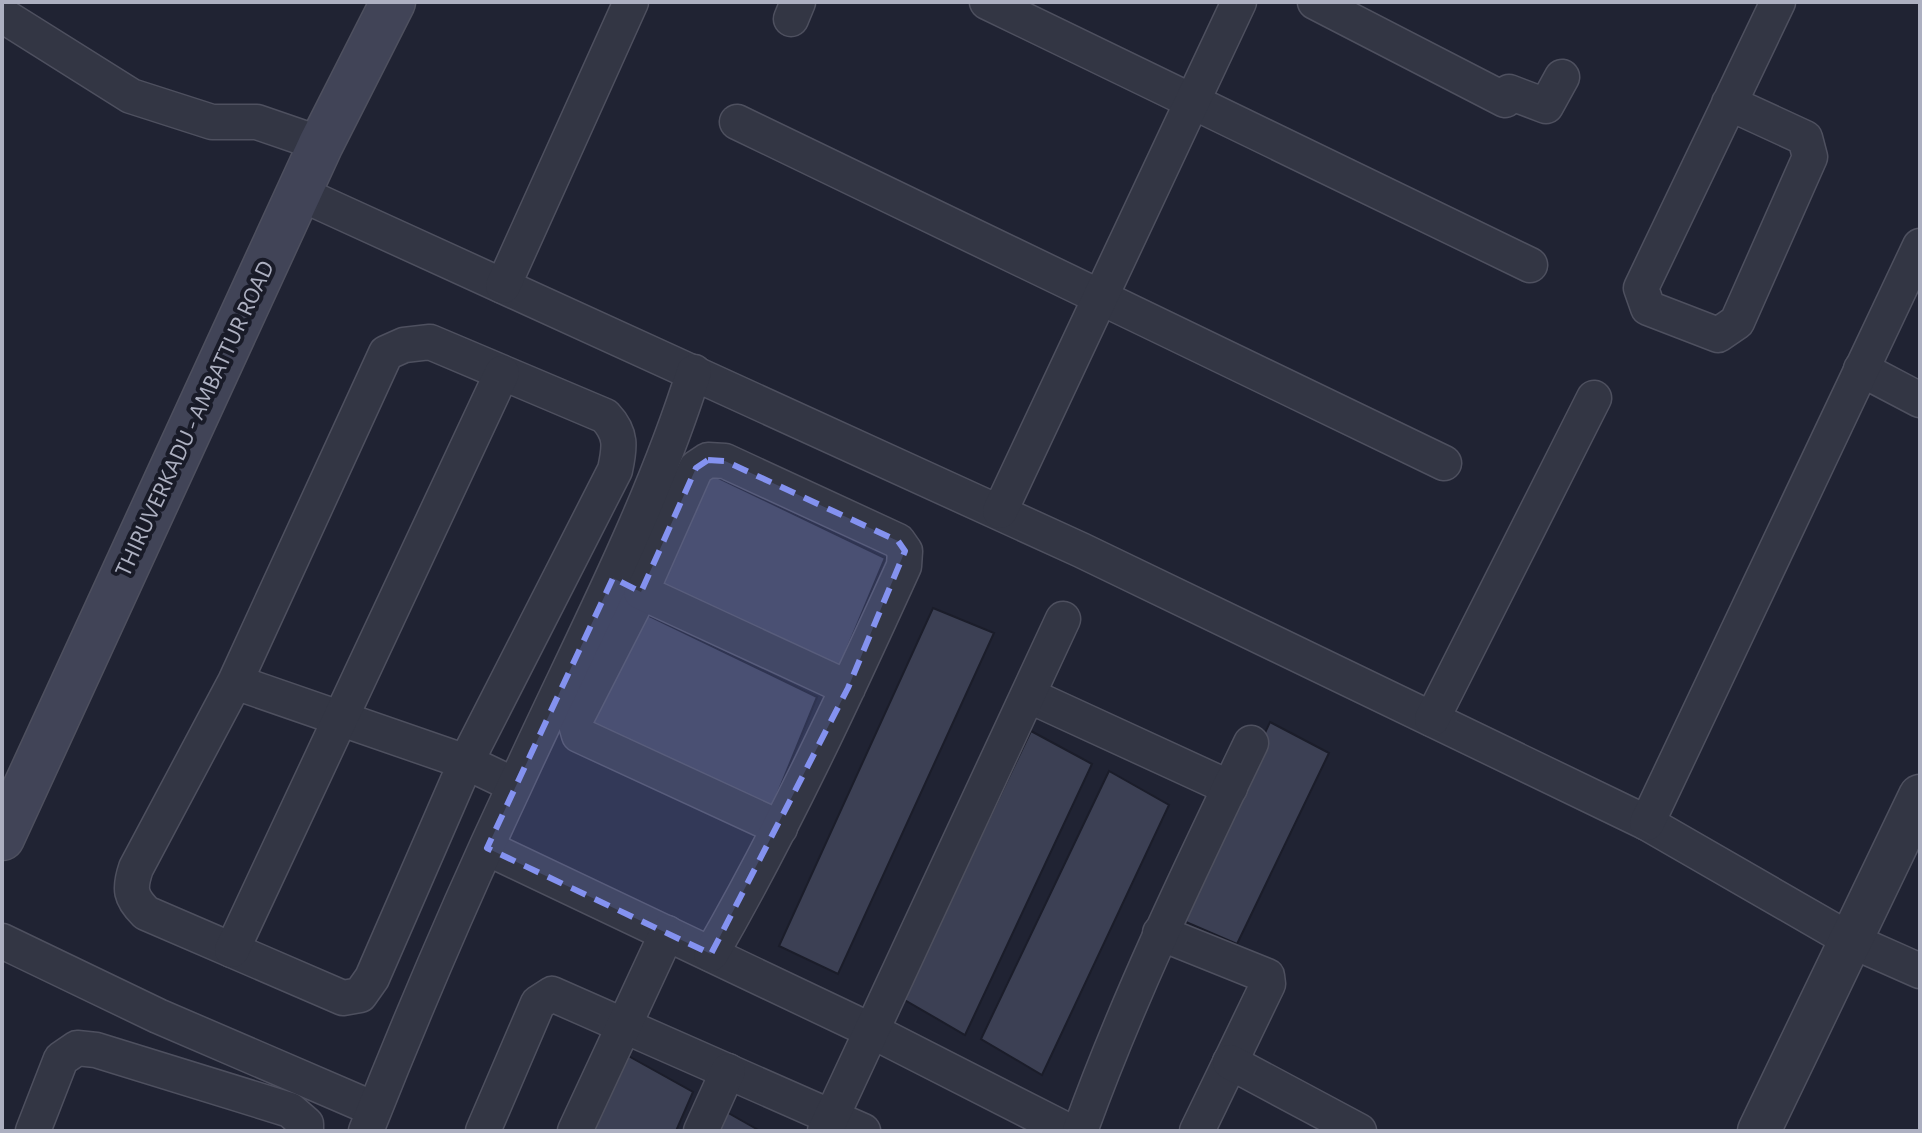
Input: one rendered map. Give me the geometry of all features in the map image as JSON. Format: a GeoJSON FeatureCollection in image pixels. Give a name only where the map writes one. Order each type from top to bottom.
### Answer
{"type":"FeatureCollection","features":[{"type":"Feature","properties":{"kind":"main road","name":"THIRUVERKADU - AMBATTUR ROAD"},"geometry":{"type":"LineString","coordinates":[[7,817],[321,144],[393,2]]}},
{"type":"Feature","properties":{"kind":"street"},"geometry":{"type":"LineString","coordinates":[[503,286],[631,2]]}},
{"type":"Feature","properties":{"kind":"street"},"geometry":{"type":"LineString","coordinates":[[987,2],[1530,265]]}},
{"type":"Feature","properties":{"kind":"street"},"geometry":{"type":"LineString","coordinates":[[1000,511],[1239,2]]}},
{"type":"Feature","properties":{"kind":"street"},"geometry":{"type":"LineString","coordinates":[[1315,2],[1505,100],[1509,92],[1546,106],[1562,77]]}},
{"type":"Feature","properties":{"kind":"street"},"geometry":{"type":"LineString","coordinates":[[1729,103],[1805,138],[1810,157],[1737,322],[1718,335],[1648,308],[1641,288],[1729,103],[1778,2]]}},
{"type":"Feature","properties":{"kind":"street"},"geometry":{"type":"LineString","coordinates":[[2,15],[131,96],[200,119],[257,122],[321,144]]}},
{"type":"Feature","properties":{"kind":"street"},"geometry":{"type":"LineString","coordinates":[[737,122],[1444,463]]}},
{"type":"Feature","properties":{"kind":"street"},"geometry":{"type":"LineString","coordinates":[[299,193],[1000,511],[1647,823],[1850,940],[1920,971]]}},
{"type":"Feature","properties":{"kind":"street"},"geometry":{"type":"LineString","coordinates":[[1647,823],[1920,246]]}},
{"type":"Feature","properties":{"kind":"street"},"geometry":{"type":"LineString","coordinates":[[430,342],[605,416],[617,429],[620,446],[615,470],[466,762],[372,978],[360,995],[343,998],[146,913],[132,899],[130,886],[136,868],[235,682],[386,353],[404,345],[430,342]]}},
{"type":"Feature","properties":{"kind":"street"},"geometry":{"type":"LineString","coordinates":[[1861,369],[1920,400]]}},
{"type":"Feature","properties":{"kind":"street"},"geometry":{"type":"LineString","coordinates":[[694,372],[627,585],[575,721],[579,735],[780,828]]}},
{"type":"Feature","properties":{"kind":"street"},"geometry":{"type":"LineString","coordinates":[[232,950],[502,373]]}},
{"type":"Feature","properties":{"kind":"street"},"geometry":{"type":"LineString","coordinates":[[1432,719],[1515,548],[1594,398]]}},
{"type":"Feature","properties":{"kind":"street"},"geometry":{"type":"LineString","coordinates":[[2,941],[370,1120],[514,785],[696,468],[708,460],[725,461],[898,541],[905,551],[904,566],[848,688],[780,828],[711,954]]}},
{"type":"Feature","properties":{"kind":"street"},"geometry":{"type":"LineString","coordinates":[[627,585],[848,688]]}},
{"type":"Feature","properties":{"kind":"street"},"geometry":{"type":"LineString","coordinates":[[828,1124],[1030,696],[1063,619]]}},
{"type":"Feature","properties":{"kind":"street"},"geometry":{"type":"LineString","coordinates":[[235,682],[466,762],[514,785]]}},
{"type":"Feature","properties":{"kind":"street"},"geometry":{"type":"LineString","coordinates":[[1030,696],[1230,788]]}},
{"type":"Feature","properties":{"kind":"street"},"geometry":{"type":"LineString","coordinates":[[1080,1131],[1112,1043],[1160,933],[1251,743]]}},
{"type":"Feature","properties":{"kind":"street"},"geometry":{"type":"LineString","coordinates":[[1759,1131],[1920,796]]}},
{"type":"Feature","properties":{"kind":"street"},"geometry":{"type":"LineString","coordinates":[[487,848],[872,1031],[1068,1131]]}},
{"type":"Feature","properties":{"kind":"street"},"geometry":{"type":"LineString","coordinates":[[575,1131],[667,933]]}},
{"type":"Feature","properties":{"kind":"street"},"geometry":{"type":"LineString","coordinates":[[1160,933],[1267,976],[1268,984],[1197,1131]]}},
{"type":"Feature","properties":{"kind":"street"},"geometry":{"type":"LineString","coordinates":[[483,1131],[534,1010],[545,997],[552,994],[728,1071],[828,1124],[863,1131]]}},
{"type":"Feature","properties":{"kind":"street"},"geometry":{"type":"LineString","coordinates":[[33,1131],[61,1059],[77,1048],[96,1050],[290,1110],[306,1124],[306,1131]]}},
{"type":"Feature","properties":{"kind":"street"},"geometry":{"type":"LineString","coordinates":[[1230,1062],[1359,1131]]}},
{"type":"Feature","properties":{"kind":"street"},"geometry":{"type":"LineString","coordinates":[[701,1131],[728,1071]]}},
{"type":"Feature","properties":{"kind":"highlighted area"},"geometry":{"type":"Polygon","coordinates":[[[708,460],[725,461],[898,541],[905,551],[848,688],[711,954],[487,848],[613,578],[641,592],[696,468],[708,460]]]}},
{"type":"Feature","properties":{"kind":"building"},"geometry":{"type":"Polygon","coordinates":[[[706,472],[885,558],[839,668],[659,585],[706,472]]]}},
{"type":"Feature","properties":{"kind":"building"},"geometry":{"type":"Polygon","coordinates":[[[933,608],[994,633],[838,974],[779,946],[933,608]]]}},
{"type":"Feature","properties":{"kind":"building"},"geometry":{"type":"Polygon","coordinates":[[[639,611],[817,697],[772,807],[591,724],[639,611]]]}},
{"type":"Feature","properties":{"kind":"building"},"geometry":{"type":"Polygon","coordinates":[[[1270,722],[1329,753],[1237,944],[1179,919],[1270,722]]]}},
{"type":"Feature","properties":{"kind":"building"},"geometry":{"type":"Polygon","coordinates":[[[1031,731],[1092,764],[965,1035],[903,999],[1031,731]]]}},
{"type":"Feature","properties":{"kind":"building"},"geometry":{"type":"Polygon","coordinates":[[[1109,771],[1169,805],[1042,1075],[981,1039],[1109,771]]]}},
{"type":"Feature","properties":{"kind":"building"},"geometry":{"type":"Polygon","coordinates":[[[623,1053],[693,1092],[676,1131],[590,1131],[623,1053]]]}},
{"type":"Feature","properties":{"kind":"building"},"geometry":{"type":"Polygon","coordinates":[[[723,1110],[760,1131],[714,1131],[723,1110]]]}}]}
